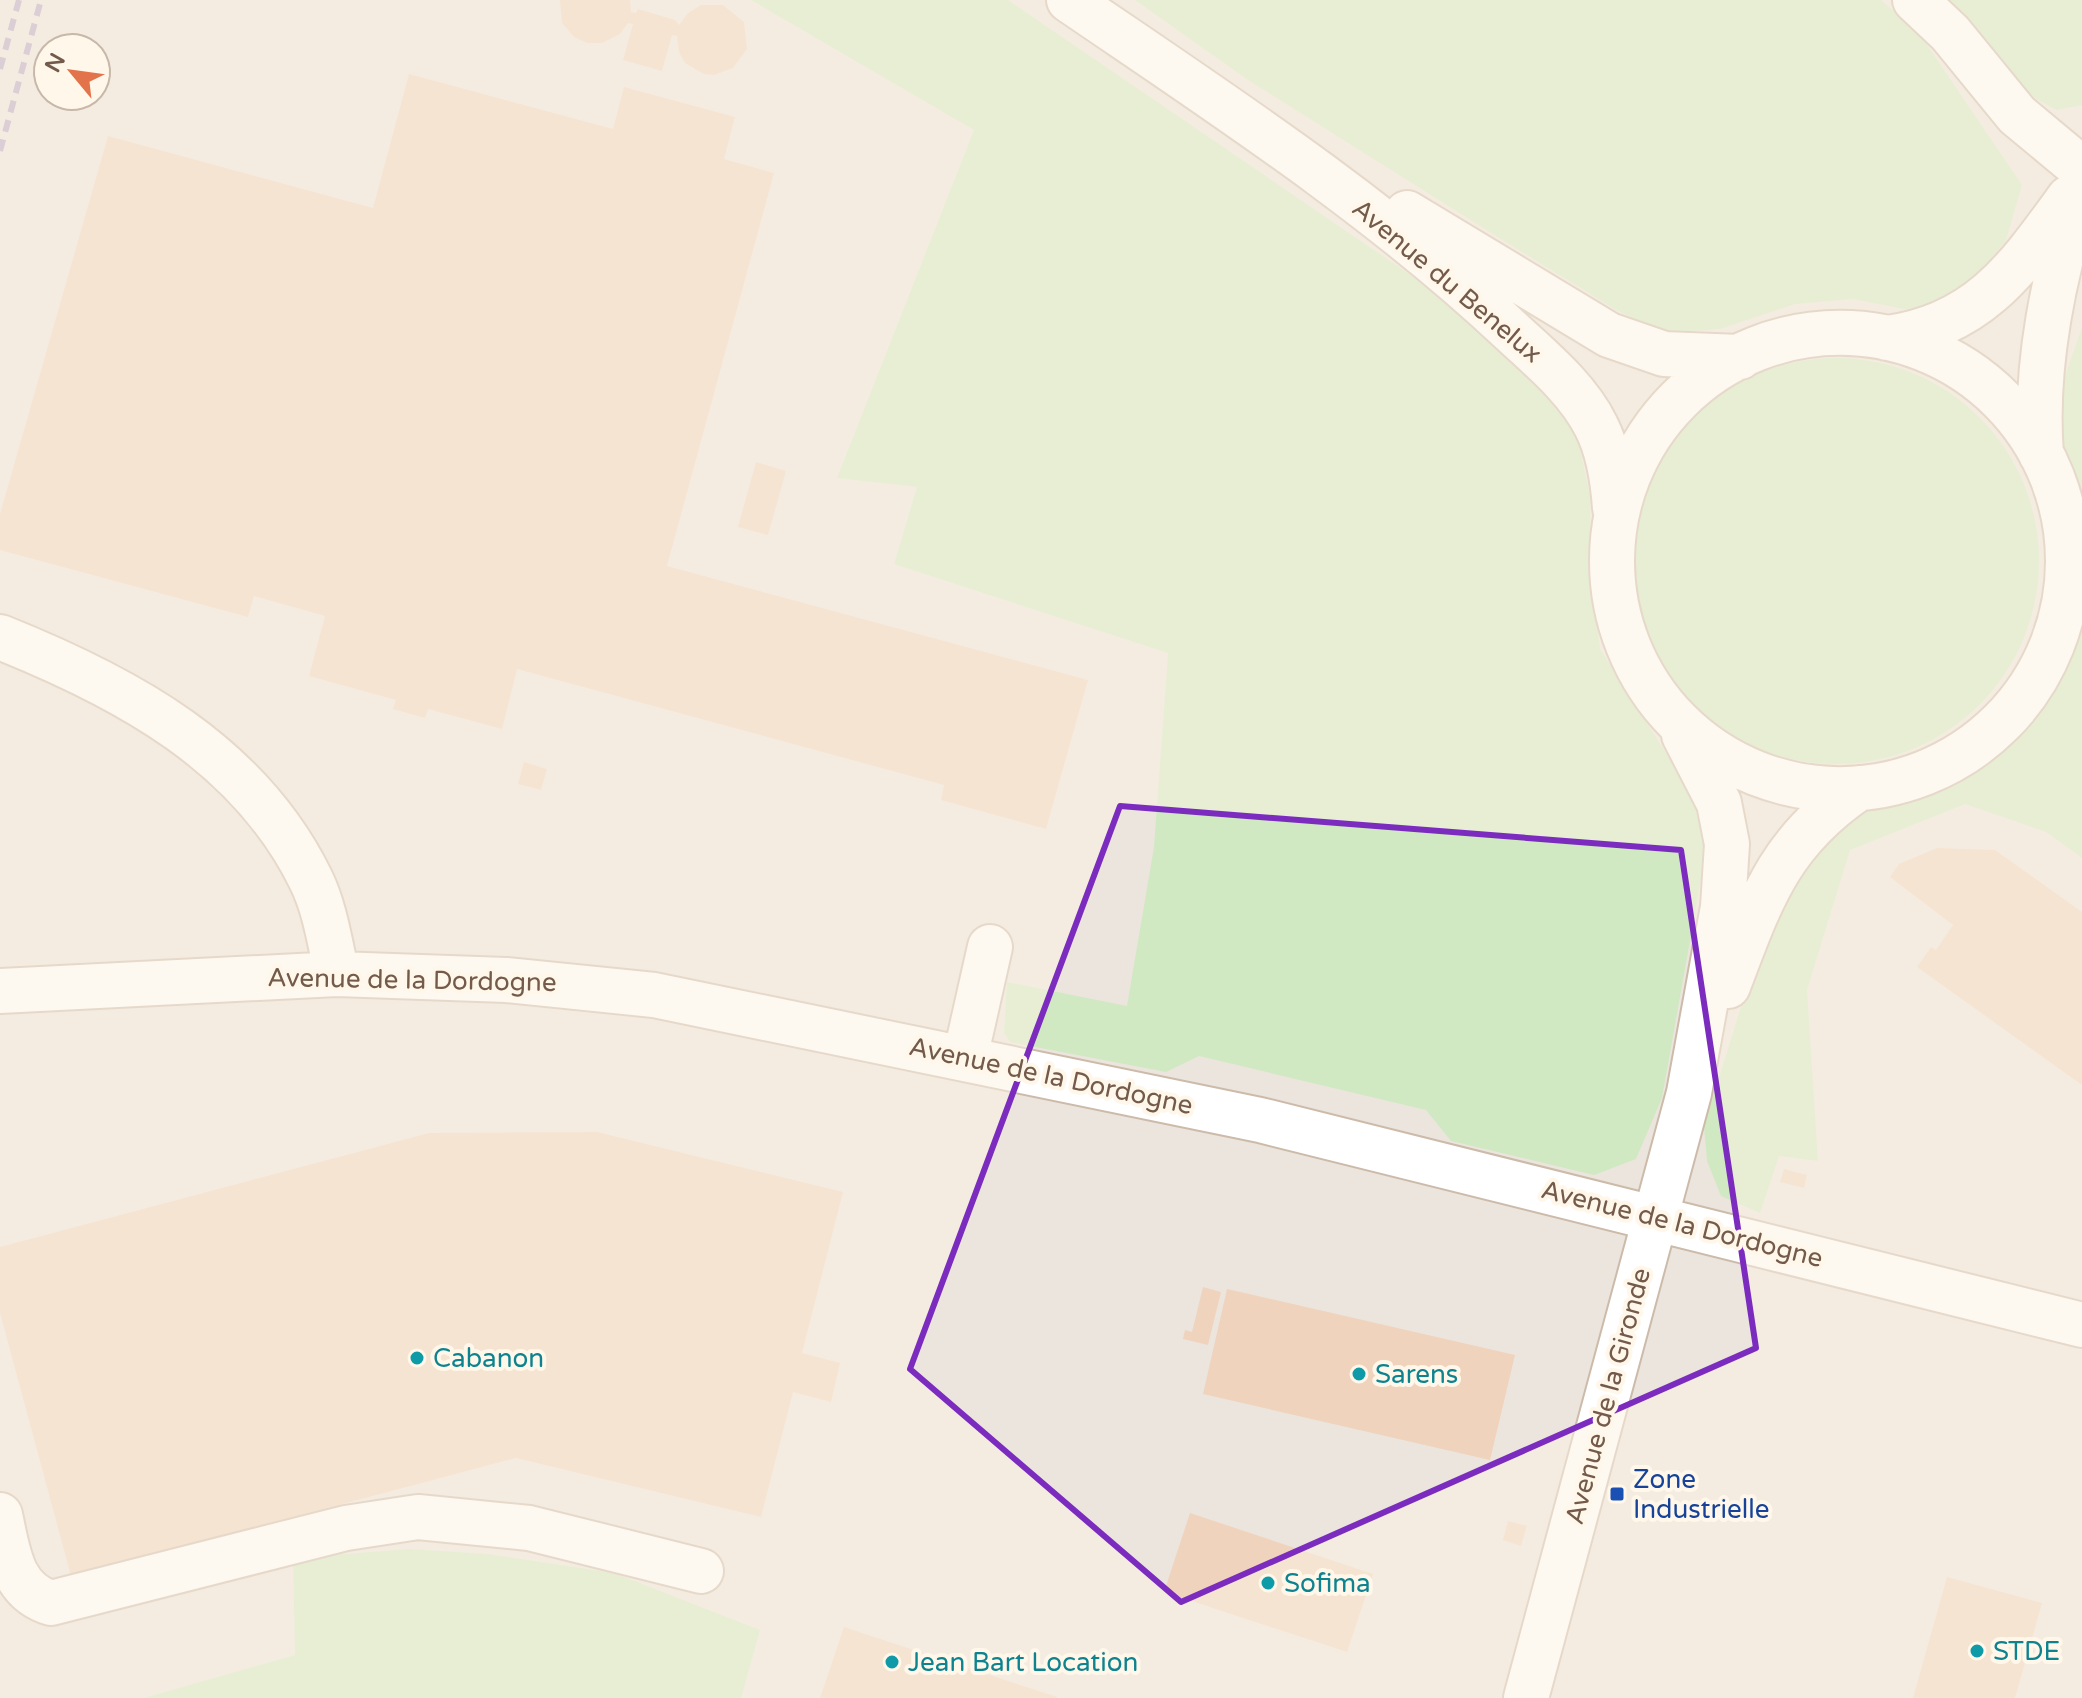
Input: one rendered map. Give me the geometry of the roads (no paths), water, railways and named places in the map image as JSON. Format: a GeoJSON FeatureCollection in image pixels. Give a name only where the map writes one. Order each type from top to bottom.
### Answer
{"type":"FeatureCollection","features":[{"type":"Feature","properties":{"kind":"street","name":"Avenue du Benelux"},"geometry":{"type":"LineString","coordinates":[[1069,0],[1245,120],[1444,273],[1558,376],[1586,410],[1599,434],[1612,476],[1616,521]]}},
{"type":"Feature","properties":{"kind":"street"},"geometry":{"type":"LineString","coordinates":[[1915,0],[1950,33],[2017,115],[2082,169]]}},
{"type":"Feature","properties":{"kind":"street","name":"Avenue du Benelux"},"geometry":{"type":"LineString","coordinates":[[1245,120],[1609,335],[1673,355],[1740,357]]}},
{"type":"Feature","properties":{"kind":"street"},"geometry":{"type":"LineString","coordinates":[[1885,338],[1933,353],[1976,378],[2005,403],[2041,454],[2060,500],[2068,550],[2063,612],[2046,659],[2012,711],[1964,752],[1920,775],[1859,788],[1799,786],[1753,772],[1710,749],[1674,717],[1644,678],[1623,632],[1613,583],[1616,521],[1630,473],[1654,429],[1697,384],[1740,357],[1786,339],[1811,335],[1885,338],[1932,328],[1980,304],[2006,279],[2082,180]]}},
{"type":"Feature","properties":{"kind":"street"},"geometry":{"type":"LineString","coordinates":[[2041,454],[2039,406],[2044,359],[2063,260],[2082,187]]}},
{"type":"Feature","properties":{"kind":"street"},"geometry":{"type":"LineString","coordinates":[[0,637],[73,666],[122,691],[187,734],[228,768],[266,808],[313,882],[337,974]]}},
{"type":"Feature","properties":{"kind":"street","name":"Avenue de la Gironde"},"geometry":{"type":"LineString","coordinates":[[1526,1698],[1689,1093],[1725,896],[1727,844],[1711,783],[1674,717]]}},
{"type":"Feature","properties":{"kind":"street","name":"Avenue de la Gironde"},"geometry":{"type":"LineString","coordinates":[[1689,1093],[1740,956],[1779,867],[1808,827],[1859,788]]}},
{"type":"Feature","properties":{"kind":"street"},"geometry":{"type":"LineString","coordinates":[[965,1058],[990,947]]}},
{"type":"Feature","properties":{"kind":"street","name":"Avenue de la Dordogne"},"geometry":{"type":"LineString","coordinates":[[0,991],[337,974],[506,980],[654,995],[1260,1120],[2082,1325]]}},
{"type":"Feature","properties":{"kind":"street"},"geometry":{"type":"LineString","coordinates":[[0,1515],[17,1579],[31,1595],[51,1603],[346,1528],[418,1517],[529,1528],[701,1571]]}},
{"type":"Feature","properties":{"kind":"railway"},"geometry":{"type":"LineString","coordinates":[[0,69],[19,0]]}},
{"type":"Feature","properties":{"kind":"railway"},"geometry":{"type":"LineString","coordinates":[[0,151],[41,0]]}},
{"type":"Feature","properties":{"kind":"place","name":"Cabanon"},"geometry":{"type":"Point","coordinates":[417,1358]}},
{"type":"Feature","properties":{"kind":"place","name":"Sarens"},"geometry":{"type":"Point","coordinates":[1359,1374]}},
{"type":"Feature","properties":{"kind":"place","name":"Zone Industrielle"},"geometry":{"type":"Point","coordinates":[1617,1494]}},
{"type":"Feature","properties":{"kind":"place","name":"Sofima"},"geometry":{"type":"Point","coordinates":[1268,1583]}},
{"type":"Feature","properties":{"kind":"place","name":"STDE"},"geometry":{"type":"Point","coordinates":[1977,1651]}},
{"type":"Feature","properties":{"kind":"place","name":"Jean Bart Location"},"geometry":{"type":"Point","coordinates":[892,1662]}}]}
